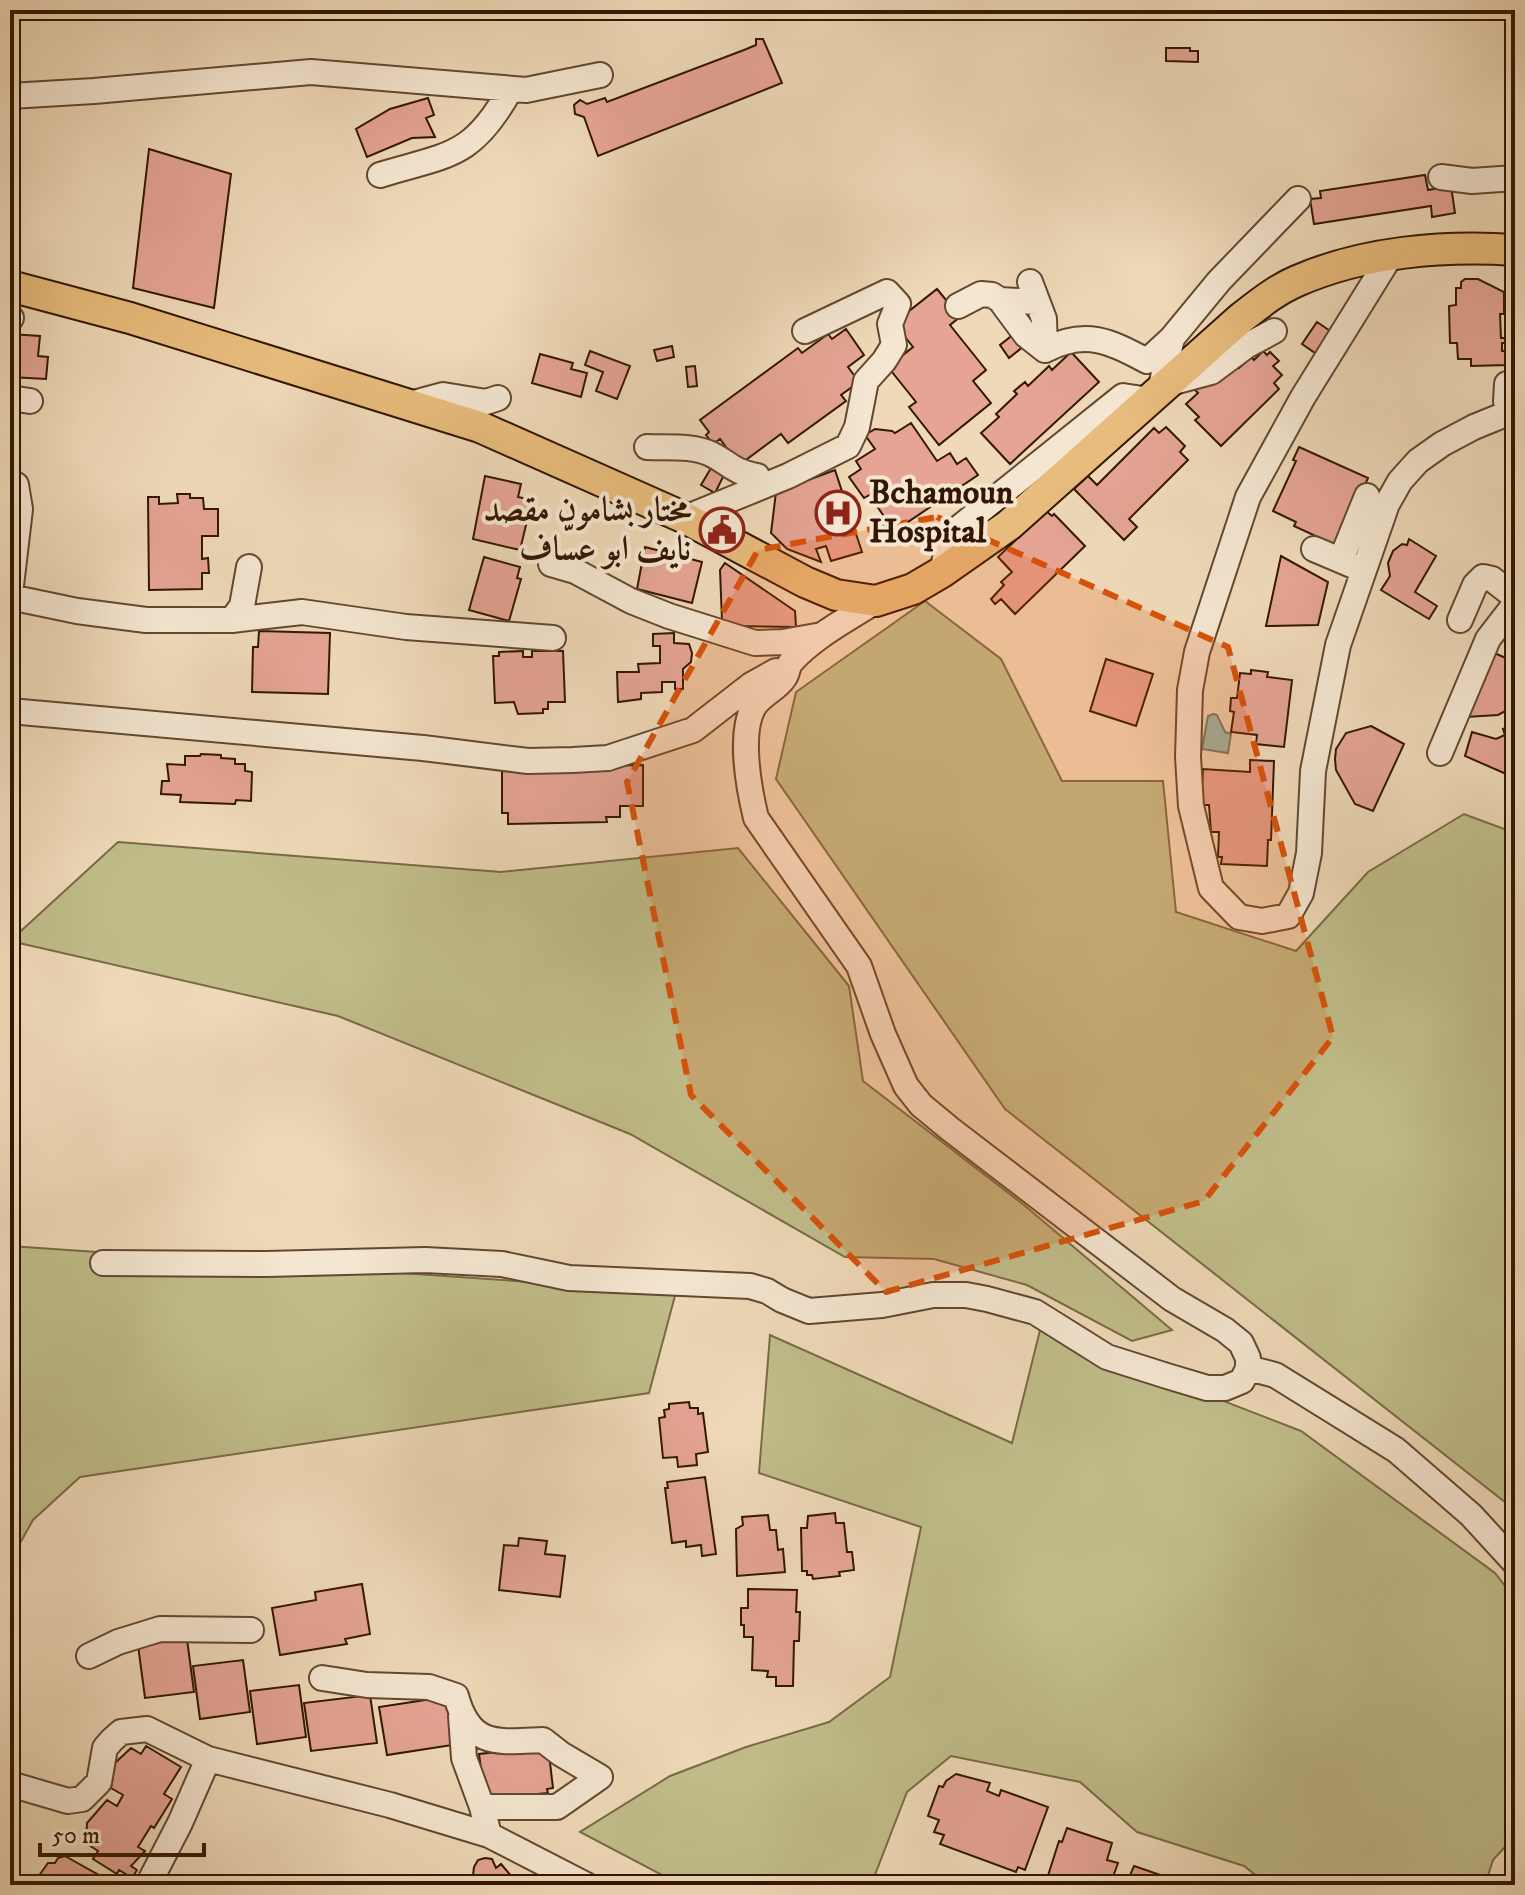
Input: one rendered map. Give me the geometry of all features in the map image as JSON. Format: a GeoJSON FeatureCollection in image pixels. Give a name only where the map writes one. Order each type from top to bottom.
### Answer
{"type":"FeatureCollection","features":[{"type":"Feature","properties":{"kind":"main road"},"geometry":{"type":"LineString","coordinates":[[10,286],[130,318],[480,427],[685,518],[805,582],[836,595],[876,601],[913,589],[1009,525],[1269,296],[1324,271],[1391,255],[1495,248],[1515,250]]}},
{"type":"Feature","properties":{"kind":"street"},"geometry":{"type":"LineString","coordinates":[[10,96],[311,72],[429,80],[510,90],[526,90],[600,75]]}},
{"type":"Feature","properties":{"kind":"street"},"geometry":{"type":"LineString","coordinates":[[380,175],[460,151],[477,139],[510,90]]}},
{"type":"Feature","properties":{"kind":"street"},"geometry":{"type":"LineString","coordinates":[[1441,177],[1472,181],[1515,178]]}},
{"type":"Feature","properties":{"kind":"street"},"geometry":{"type":"LineString","coordinates":[[1045,350],[1062,341],[1080,338],[1103,340],[1147,361],[1172,338],[1219,281],[1298,199]]}},
{"type":"Feature","properties":{"kind":"street"},"geometry":{"type":"LineString","coordinates":[[1367,496],[1352,565],[1347,615],[1313,771],[1309,853],[1301,893],[1288,916],[1262,921],[1239,917],[1211,888],[1191,806],[1188,757],[1190,690],[1197,652],[1248,497],[1303,397],[1391,255]]}},
{"type":"Feature","properties":{"kind":"street"},"geometry":{"type":"LineString","coordinates":[[685,518],[848,446],[857,427],[866,381],[894,345],[890,324],[898,304],[887,292],[805,331]]}},
{"type":"Feature","properties":{"kind":"street"},"geometry":{"type":"LineString","coordinates":[[1000,300],[1034,292],[1044,319],[1045,350]]}},
{"type":"Feature","properties":{"kind":"street"},"geometry":{"type":"LineString","coordinates":[[958,306],[981,294],[992,295],[1000,300],[1026,335],[1045,350]]}},
{"type":"Feature","properties":{"kind":"street"},"geometry":{"type":"LineString","coordinates":[[1159,392],[1211,372],[1246,346],[1274,331]]}},
{"type":"Feature","properties":{"kind":"street"},"geometry":{"type":"LineString","coordinates":[[1159,392],[1172,338]]}},
{"type":"Feature","properties":{"kind":"street"},"geometry":{"type":"LineString","coordinates":[[410,404],[443,395],[486,402],[498,398]]}},
{"type":"Feature","properties":{"kind":"street"},"geometry":{"type":"LineString","coordinates":[[1352,565],[1400,481],[1418,461],[1474,427],[1501,416],[1515,415]]}},
{"type":"Feature","properties":{"kind":"street"},"geometry":{"type":"LineString","coordinates":[[647,447],[690,448],[710,454],[738,472],[757,476],[760,487]]}},
{"type":"Feature","properties":{"kind":"street"},"geometry":{"type":"LineString","coordinates":[[10,481],[16,485],[20,509],[10,596],[77,611],[146,620],[232,620],[302,612],[406,627],[553,638]]}},
{"type":"Feature","properties":{"kind":"street"},"geometry":{"type":"LineString","coordinates":[[1314,549],[1352,565]]}},
{"type":"Feature","properties":{"kind":"street"},"geometry":{"type":"LineString","coordinates":[[551,564],[575,571],[631,601],[669,616],[755,643],[783,642],[825,634]]}},
{"type":"Feature","properties":{"kind":"street"},"geometry":{"type":"LineString","coordinates":[[232,620],[242,606],[249,567]]}},
{"type":"Feature","properties":{"kind":"street"},"geometry":{"type":"LineString","coordinates":[[1460,620],[1475,585],[1483,577],[1492,579],[1515,597]]}},
{"type":"Feature","properties":{"kind":"street"},"geometry":{"type":"LineString","coordinates":[[10,711],[423,748],[528,761],[608,758],[693,730],[751,685],[789,664],[825,634],[876,601]]}},
{"type":"Feature","properties":{"kind":"street"},"geometry":{"type":"LineString","coordinates":[[1440,753],[1488,639],[1515,604]]}},
{"type":"Feature","properties":{"kind":"street"},"geometry":{"type":"LineString","coordinates":[[103,1263],[266,1264],[425,1260],[492,1263],[569,1278],[750,1286],[809,1311],[882,1305],[933,1295],[966,1295],[1035,1312],[1107,1357],[1207,1388],[1225,1388],[1242,1381],[1248,1368],[1248,1358],[1241,1343],[1172,1299],[950,1129],[921,1105],[906,1086],[859,966],[756,818],[750,790],[748,725],[752,710],[784,678],[789,664]]}},
{"type":"Feature","properties":{"kind":"street"},"geometry":{"type":"LineString","coordinates":[[1248,1368],[1275,1375],[1396,1450],[1471,1515],[1515,1563]]}},
{"type":"Feature","properties":{"kind":"street"},"geometry":{"type":"LineString","coordinates":[[89,1656],[118,1642],[160,1629],[251,1630]]}},
{"type":"Feature","properties":{"kind":"street"},"geometry":{"type":"LineString","coordinates":[[322,1678],[367,1685],[429,1687],[456,1696],[461,1714],[464,1758],[489,1835]]}},
{"type":"Feature","properties":{"kind":"street"},"geometry":{"type":"LineString","coordinates":[[461,1714],[473,1732],[504,1741],[543,1740],[600,1777],[557,1807],[482,1807]]}},
{"type":"Feature","properties":{"kind":"street"},"geometry":{"type":"LineString","coordinates":[[10,1784],[68,1801],[82,1799],[99,1782],[105,1748],[121,1732],[147,1729],[208,1759],[390,1805],[489,1835],[586,1885]]}},
{"type":"Feature","properties":{"kind":"street"},"geometry":{"type":"LineString","coordinates":[[148,1885],[208,1759]]}},
{"type":"Feature","properties":{"kind":"highlighted area"},"geometry":{"type":"Polygon","coordinates":[[[937,517],[1228,647],[1333,1037],[1204,1201],[886,1292],[691,1095],[627,782],[758,550],[937,517]]]}},
{"type":"Feature","properties":{"kind":"shaded area"},"geometry":{"type":"Polygon","coordinates":[[[925,601],[1001,659],[1062,781],[1163,781],[1176,912],[1296,951],[1368,872],[1464,814],[1515,833],[1515,1510],[1005,1109],[776,779],[796,692],[925,601]]]}},
{"type":"Feature","properties":{"kind":"shaded area"},"geometry":{"type":"Polygon","coordinates":[[[1217,715],[1225,732],[1231,734],[1228,753],[1202,749],[1208,716],[1217,715]]]}},
{"type":"Feature","properties":{"kind":"shaded area"},"geometry":{"type":"Polygon","coordinates":[[[118,842],[501,872],[738,848],[849,986],[863,1081],[1024,1205],[1172,1330],[1132,1341],[1027,1285],[934,1259],[845,1257],[630,1134],[338,1016],[10,941],[118,842]]]}},
{"type":"Feature","properties":{"kind":"shaded area"},"geometry":{"type":"Polygon","coordinates":[[[10,1246],[676,1292],[649,1393],[80,1477],[33,1520],[10,1561],[10,1246]]]}},
{"type":"Feature","properties":{"kind":"shaded area"},"geometry":{"type":"Polygon","coordinates":[[[1040,1330],[1301,1431],[1495,1573],[1515,1599],[1515,1836],[1493,1860],[1485,1885],[1268,1885],[1244,1866],[1137,1832],[1080,1782],[951,1756],[907,1792],[871,1885],[675,1885],[666,1877],[580,1832],[670,1776],[746,1747],[829,1722],[890,1677],[921,1527],[759,1473],[770,1335],[1012,1443],[1040,1330]]]}},
{"type":"Feature","properties":{"kind":"building"},"geometry":{"type":"Polygon","coordinates":[[[756,39],[763,39],[782,83],[598,156],[584,117],[575,114],[574,105],[580,100],[587,104],[605,98],[607,102],[756,45],[756,39]]]}},
{"type":"Feature","properties":{"kind":"building"},"geometry":{"type":"Polygon","coordinates":[[[1166,48],[1198,51],[1198,62],[1166,61],[1166,48]]]}},
{"type":"Feature","properties":{"kind":"building"},"geometry":{"type":"Polygon","coordinates":[[[428,98],[434,115],[426,118],[435,137],[412,138],[367,157],[356,129],[390,109],[428,98]]]}},
{"type":"Feature","properties":{"kind":"building"},"geometry":{"type":"Polygon","coordinates":[[[149,149],[231,174],[214,308],[133,288],[149,149]]]}},
{"type":"Feature","properties":{"kind":"building"},"geometry":{"type":"Polygon","coordinates":[[[1425,175],[1428,190],[1451,186],[1455,213],[1432,217],[1431,206],[1314,224],[1310,199],[1321,198],[1320,191],[1425,175]]]}},
{"type":"Feature","properties":{"kind":"building"},"geometry":{"type":"Polygon","coordinates":[[[1478,279],[1504,292],[1504,314],[1500,314],[1501,338],[1506,338],[1502,351],[1507,351],[1508,365],[1471,366],[1471,359],[1458,359],[1457,343],[1450,343],[1449,306],[1456,305],[1456,288],[1461,288],[1461,282],[1478,279]]]}},
{"type":"Feature","properties":{"kind":"building"},"geometry":{"type":"Polygon","coordinates":[[[937,289],[960,317],[950,325],[986,370],[973,381],[991,403],[939,445],[909,407],[916,402],[888,367],[913,347],[894,323],[937,289]]]}},
{"type":"Feature","properties":{"kind":"building"},"geometry":{"type":"Polygon","coordinates":[[[1317,322],[1333,333],[1318,355],[1302,344],[1317,322]]]}},
{"type":"Feature","properties":{"kind":"building"},"geometry":{"type":"Polygon","coordinates":[[[846,329],[864,355],[848,367],[859,382],[841,395],[846,401],[788,443],[781,434],[739,465],[720,439],[713,444],[700,420],[798,348],[802,353],[828,334],[832,339],[846,329]]]}},
{"type":"Feature","properties":{"kind":"building"},"geometry":{"type":"Polygon","coordinates":[[[10,334],[40,336],[38,356],[48,357],[46,379],[10,377],[10,334]]]}},
{"type":"Feature","properties":{"kind":"building"},"geometry":{"type":"Polygon","coordinates":[[[1014,334],[1024,346],[1009,358],[1000,345],[1014,334]]]}},
{"type":"Feature","properties":{"kind":"building"},"geometry":{"type":"Polygon","coordinates":[[[672,346],[674,357],[657,361],[654,350],[672,346]]]}},
{"type":"Feature","properties":{"kind":"building"},"geometry":{"type":"Polygon","coordinates":[[[590,351],[630,366],[617,399],[596,391],[603,372],[585,365],[590,351]]]}},
{"type":"Feature","properties":{"kind":"building"},"geometry":{"type":"Polygon","coordinates":[[[1263,351],[1267,355],[1270,352],[1279,361],[1273,366],[1282,375],[1274,383],[1279,389],[1221,446],[1195,420],[1199,417],[1186,404],[1198,393],[1194,389],[1205,378],[1212,385],[1234,363],[1239,368],[1263,351]]]}},
{"type":"Feature","properties":{"kind":"building"},"geometry":{"type":"Polygon","coordinates":[[[1071,352],[1099,382],[1010,464],[981,433],[999,417],[996,414],[1017,394],[1014,391],[1025,382],[1028,386],[1049,366],[1052,370],[1071,352]]]}},
{"type":"Feature","properties":{"kind":"building"},"geometry":{"type":"Polygon","coordinates":[[[540,354],[573,363],[571,369],[587,373],[581,397],[532,383],[540,354]]]}},
{"type":"Feature","properties":{"kind":"building"},"geometry":{"type":"Polygon","coordinates":[[[695,366],[697,386],[688,387],[686,367],[695,366]]]}},
{"type":"Feature","properties":{"kind":"building"},"geometry":{"type":"Polygon","coordinates":[[[911,423],[937,461],[950,453],[957,464],[966,458],[978,475],[890,534],[881,520],[885,518],[875,503],[878,501],[873,493],[864,498],[849,477],[861,469],[856,461],[875,449],[865,435],[875,429],[895,433],[911,423]]]}},
{"type":"Feature","properties":{"kind":"building"},"geometry":{"type":"Polygon","coordinates":[[[1166,427],[1185,446],[1180,452],[1188,460],[1129,519],[1137,527],[1124,540],[1074,489],[1088,476],[1097,485],[1154,428],[1159,433],[1166,427]]]}},
{"type":"Feature","properties":{"kind":"building"},"geometry":{"type":"Polygon","coordinates":[[[1299,447],[1368,478],[1337,546],[1294,526],[1296,522],[1273,511],[1296,461],[1293,460],[1299,447]]]}},
{"type":"Feature","properties":{"kind":"building"},"geometry":{"type":"Polygon","coordinates":[[[711,468],[724,475],[715,493],[701,485],[711,468]]]}},
{"type":"Feature","properties":{"kind":"building"},"geometry":{"type":"Polygon","coordinates":[[[835,470],[862,552],[831,561],[826,546],[816,549],[821,562],[787,549],[771,533],[776,492],[835,470]]]}},
{"type":"Feature","properties":{"kind":"building"},"geometry":{"type":"Polygon","coordinates":[[[485,476],[521,484],[518,497],[532,500],[520,550],[473,539],[485,476]]]}},
{"type":"Feature","properties":{"kind":"building"},"geometry":{"type":"Polygon","coordinates":[[[177,494],[203,498],[204,509],[218,509],[218,536],[202,536],[202,559],[208,558],[209,573],[202,573],[202,589],[149,590],[148,497],[159,497],[159,504],[178,503],[177,494]]]}},
{"type":"Feature","properties":{"kind":"building"},"geometry":{"type":"Polygon","coordinates":[[[1046,511],[1052,516],[1054,514],[1085,546],[1015,614],[1001,599],[995,604],[991,599],[1004,585],[1001,582],[1012,572],[998,557],[1046,511]]]}},
{"type":"Feature","properties":{"kind":"building"},"geometry":{"type":"Polygon","coordinates":[[[1409,539],[1436,556],[1415,592],[1437,606],[1429,619],[1381,590],[1390,576],[1388,563],[1393,551],[1402,544],[1407,545],[1409,539]]]}},
{"type":"Feature","properties":{"kind":"building"},"geometry":{"type":"Polygon","coordinates":[[[645,547],[702,562],[692,603],[637,589],[645,547]]]}},
{"type":"Feature","properties":{"kind":"building"},"geometry":{"type":"Polygon","coordinates":[[[1281,556],[1328,582],[1318,625],[1266,626],[1281,556]]]}},
{"type":"Feature","properties":{"kind":"building"},"geometry":{"type":"Polygon","coordinates":[[[484,557],[520,567],[517,578],[521,579],[509,621],[469,610],[484,557]]]}},
{"type":"Feature","properties":{"kind":"building"},"geometry":{"type":"Polygon","coordinates":[[[725,563],[795,611],[796,627],[730,626],[722,620],[720,570],[725,563]]]}},
{"type":"Feature","properties":{"kind":"building"},"geometry":{"type":"Polygon","coordinates":[[[259,631],[330,633],[328,694],[252,692],[253,647],[258,647],[259,631]]]}},
{"type":"Feature","properties":{"kind":"building"},"geometry":{"type":"Polygon","coordinates":[[[674,633],[674,643],[689,644],[692,653],[691,662],[683,669],[683,689],[675,689],[675,682],[662,682],[662,692],[641,693],[641,699],[618,702],[617,672],[639,672],[638,664],[660,663],[660,646],[653,646],[653,634],[674,633]]]}},
{"type":"Feature","properties":{"kind":"building"},"geometry":{"type":"Polygon","coordinates":[[[523,651],[523,657],[532,657],[532,651],[563,651],[565,702],[548,702],[548,709],[543,709],[543,713],[518,714],[514,702],[495,703],[493,656],[499,656],[499,652],[523,651]]]}},
{"type":"Feature","properties":{"kind":"building"},"geometry":{"type":"Polygon","coordinates":[[[1492,652],[1515,662],[1515,706],[1498,715],[1466,717],[1492,652]]]}},
{"type":"Feature","properties":{"kind":"building"},"geometry":{"type":"Polygon","coordinates":[[[1106,659],[1153,674],[1136,726],[1090,711],[1106,659]]]}},
{"type":"Feature","properties":{"kind":"building"},"geometry":{"type":"Polygon","coordinates":[[[1251,670],[1268,672],[1267,677],[1292,680],[1284,747],[1256,744],[1257,735],[1231,732],[1234,712],[1230,711],[1231,698],[1237,698],[1240,673],[1251,674],[1251,670]]]}},
{"type":"Feature","properties":{"kind":"building"},"geometry":{"type":"Polygon","coordinates":[[[1515,725],[1515,763],[1504,773],[1465,756],[1472,732],[1496,739],[1505,735],[1503,729],[1515,725]]]}},
{"type":"Feature","properties":{"kind":"building"},"geometry":{"type":"Polygon","coordinates":[[[1371,726],[1404,744],[1373,811],[1355,804],[1336,770],[1335,759],[1336,749],[1346,733],[1371,726]]]}},
{"type":"Feature","properties":{"kind":"building"},"geometry":{"type":"Polygon","coordinates":[[[10,738],[17,738],[15,771],[10,771],[10,738]]]}},
{"type":"Feature","properties":{"kind":"building"},"geometry":{"type":"Polygon","coordinates":[[[221,755],[221,758],[235,759],[235,764],[245,764],[245,771],[252,772],[251,801],[236,800],[235,804],[180,802],[181,795],[161,794],[162,781],[169,781],[167,764],[185,765],[185,756],[221,755]]]}},
{"type":"Feature","properties":{"kind":"building"},"geometry":{"type":"Polygon","coordinates":[[[1250,760],[1274,761],[1267,866],[1221,864],[1222,857],[1218,857],[1219,832],[1211,832],[1209,805],[1201,805],[1203,769],[1250,772],[1250,760]]]}},
{"type":"Feature","properties":{"kind":"building"},"geometry":{"type":"Polygon","coordinates":[[[643,765],[643,806],[620,806],[620,817],[606,817],[607,822],[508,824],[508,813],[502,813],[502,766],[643,765]]]}},
{"type":"Feature","properties":{"kind":"building"},"geometry":{"type":"Polygon","coordinates":[[[689,1402],[690,1408],[698,1408],[698,1414],[703,1413],[708,1452],[696,1454],[697,1465],[678,1467],[677,1457],[663,1458],[659,1418],[665,1417],[664,1410],[669,1409],[669,1404],[689,1402]]]}},
{"type":"Feature","properties":{"kind":"building"},"geometry":{"type":"Polygon","coordinates":[[[705,1477],[716,1554],[702,1556],[701,1545],[686,1547],[686,1541],[672,1543],[665,1488],[668,1488],[667,1482],[705,1477]]]}},
{"type":"Feature","properties":{"kind":"building"},"geometry":{"type":"Polygon","coordinates":[[[835,1513],[836,1523],[844,1523],[847,1552],[852,1552],[854,1570],[839,1572],[840,1576],[813,1579],[807,1571],[802,1571],[801,1528],[807,1528],[808,1516],[835,1513]]]}},
{"type":"Feature","properties":{"kind":"building"},"geometry":{"type":"Polygon","coordinates":[[[768,1515],[770,1530],[776,1530],[778,1550],[783,1549],[785,1572],[737,1576],[736,1529],[743,1525],[742,1517],[768,1515]]]}},
{"type":"Feature","properties":{"kind":"building"},"geometry":{"type":"Polygon","coordinates":[[[519,1538],[547,1541],[545,1554],[565,1556],[560,1597],[499,1590],[504,1545],[518,1546],[519,1538]]]}},
{"type":"Feature","properties":{"kind":"building"},"geometry":{"type":"Polygon","coordinates":[[[362,1584],[370,1634],[345,1639],[347,1644],[280,1655],[272,1608],[316,1600],[315,1592],[362,1584]]]}},
{"type":"Feature","properties":{"kind":"building"},"geometry":{"type":"Polygon","coordinates":[[[748,1589],[797,1590],[799,1641],[794,1641],[793,1686],[776,1686],[776,1677],[767,1677],[768,1671],[752,1670],[753,1637],[744,1637],[744,1625],[741,1625],[741,1608],[748,1608],[748,1589]]]}},
{"type":"Feature","properties":{"kind":"building"},"geometry":{"type":"Polygon","coordinates":[[[187,1639],[194,1692],[145,1698],[138,1645],[187,1639]]]}},
{"type":"Feature","properties":{"kind":"building"},"geometry":{"type":"Polygon","coordinates":[[[243,1660],[250,1712],[200,1719],[193,1666],[243,1660]]]}},
{"type":"Feature","properties":{"kind":"building"},"geometry":{"type":"Polygon","coordinates":[[[299,1685],[306,1737],[257,1744],[250,1691],[299,1685]]]}},
{"type":"Feature","properties":{"kind":"building"},"geometry":{"type":"Polygon","coordinates":[[[370,1695],[377,1743],[311,1751],[304,1703],[370,1695]]]}},
{"type":"Feature","properties":{"kind":"building"},"geometry":{"type":"Polygon","coordinates":[[[452,1696],[459,1744],[387,1755],[379,1707],[452,1696]]]}},
{"type":"Feature","properties":{"kind":"building"},"geometry":{"type":"Polygon","coordinates":[[[146,1746],[181,1767],[164,1794],[172,1799],[138,1847],[145,1851],[131,1866],[137,1870],[132,1878],[119,1870],[117,1874],[93,1859],[98,1851],[86,1843],[87,1823],[107,1800],[117,1806],[123,1795],[111,1788],[115,1763],[131,1748],[141,1754],[146,1746]]]}},
{"type":"Feature","properties":{"kind":"building"},"geometry":{"type":"Polygon","coordinates":[[[548,1746],[553,1788],[547,1789],[548,1793],[485,1799],[479,1754],[548,1746]]]}},
{"type":"Feature","properties":{"kind":"building"},"geometry":{"type":"Polygon","coordinates":[[[956,1774],[990,1783],[987,1791],[999,1796],[1001,1790],[1048,1807],[1025,1870],[1018,1867],[1016,1872],[940,1844],[944,1835],[934,1832],[939,1820],[928,1816],[939,1786],[943,1787],[956,1774]]]}},
{"type":"Feature","properties":{"kind":"building"},"geometry":{"type":"Polygon","coordinates":[[[1067,1828],[1112,1843],[1107,1860],[1118,1863],[1110,1885],[1045,1885],[1059,1841],[1062,1842],[1067,1828]]]}},
{"type":"Feature","properties":{"kind":"building"},"geometry":{"type":"Polygon","coordinates":[[[65,1856],[104,1878],[100,1885],[42,1885],[38,1877],[48,1863],[55,1863],[65,1856]]]}},
{"type":"Feature","properties":{"kind":"building"},"geometry":{"type":"Polygon","coordinates":[[[492,1859],[496,1868],[501,1864],[519,1885],[457,1885],[473,1875],[478,1860],[492,1859]]]}},
{"type":"Feature","properties":{"kind":"building"},"geometry":{"type":"Polygon","coordinates":[[[1134,1866],[1178,1881],[1177,1885],[1126,1885],[1134,1866]]]}},
{"type":"Feature","properties":{"kind":"place","name":"Bchamoun Hospital"},"geometry":{"type":"Point","coordinates":[838,513]}},
{"type":"Feature","properties":{"kind":"place","name":"مختار بشامون مقصد نايف ابو عسّاف"},"geometry":{"type":"Point","coordinates":[722,530]}}]}
